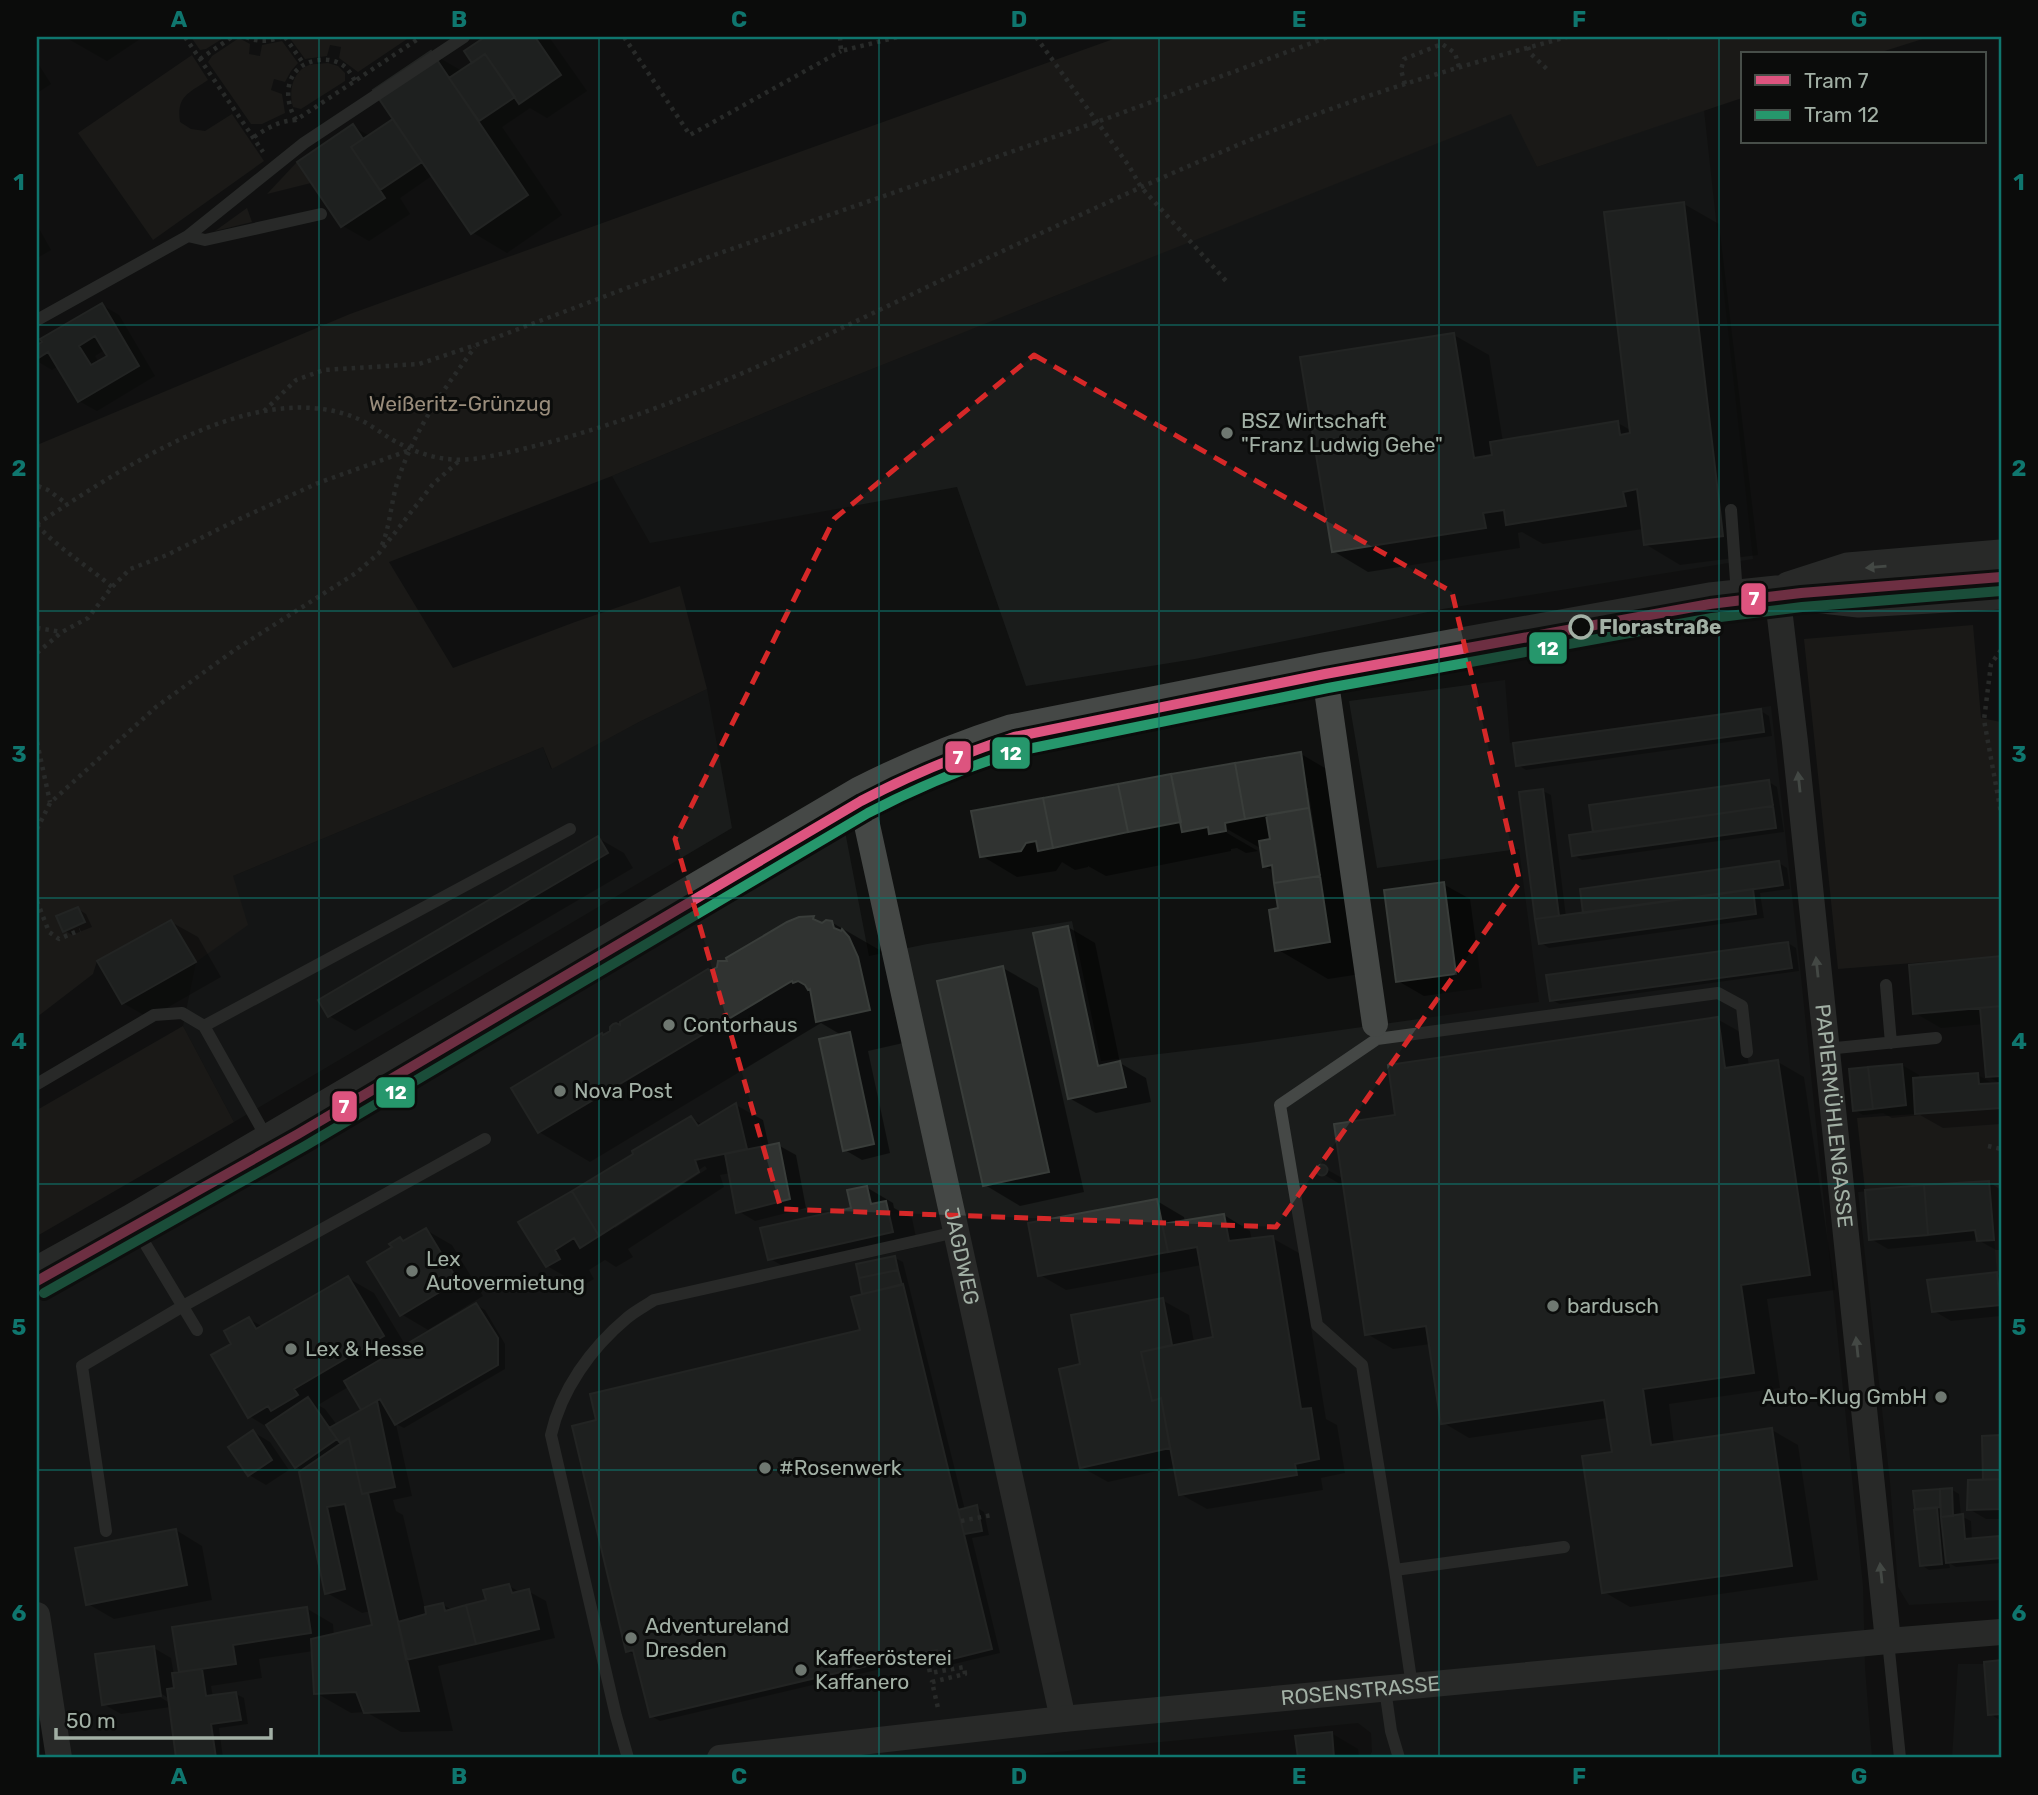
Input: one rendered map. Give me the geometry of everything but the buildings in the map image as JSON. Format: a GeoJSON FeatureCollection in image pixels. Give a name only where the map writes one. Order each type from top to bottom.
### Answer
{"type":"FeatureCollection","features":[{"type":"Feature","properties":{"kind":"street"},"geometry":{"type":"LineString","coordinates":[[37,1273],[131,1221],[860,793],[946,754],[1011,731],[1324,668],[1631,612],[1776,592],[1848,569],[2001,556]]}},
{"type":"Feature","properties":{"kind":"street"},"geometry":{"type":"LineString","coordinates":[[1776,592],[1859,601],[2001,593]]}},
{"type":"Feature","properties":{"kind":"street","name":"PAPIERMÜHLENGASSE"},"geometry":{"type":"LineString","coordinates":[[1776,592],[1795,742],[1888,1641]]}},
{"type":"Feature","properties":{"kind":"street"},"geometry":{"type":"LineString","coordinates":[[1324,668],[1376,1032]]}},
{"type":"Feature","properties":{"kind":"street","name":"JAGDWEG"},"geometry":{"type":"LineString","coordinates":[[860,793],[1063,1719]]}},
{"type":"Feature","properties":{"kind":"street"},"geometry":{"type":"LineString","coordinates":[[37,1615],[59,1758]]}},
{"type":"Feature","properties":{"kind":"street","name":"ROSENSTRASSE"},"geometry":{"type":"LineString","coordinates":[[720,1758],[1063,1719],[2001,1632]]}},
{"type":"Feature","properties":{"kind":"lane"},"geometry":{"type":"LineString","coordinates":[[37,320],[188,236],[304,143],[464,37]]}},
{"type":"Feature","properties":{"kind":"lane"},"geometry":{"type":"LineString","coordinates":[[188,236],[205,240],[321,214]]}},
{"type":"Feature","properties":{"kind":"lane"},"geometry":{"type":"LineString","coordinates":[[1731,510],[1737,596]]}},
{"type":"Feature","properties":{"kind":"lane"},"geometry":{"type":"LineString","coordinates":[[204,1026],[570,829]]}},
{"type":"Feature","properties":{"kind":"lane"},"geometry":{"type":"LineString","coordinates":[[1886,985],[1891,1043]]}},
{"type":"Feature","properties":{"kind":"lane"},"geometry":{"type":"LineString","coordinates":[[1399,1758],[1391,1731],[1399,1687],[1395,1570],[1362,1365],[1317,1325],[1280,1105],[1376,1032],[1718,993],[1742,1006],[1748,1052]]}},
{"type":"Feature","properties":{"kind":"lane"},"geometry":{"type":"LineString","coordinates":[[37,1084],[154,1015],[182,1013],[204,1026],[268,1140]]}},
{"type":"Feature","properties":{"kind":"lane"},"geometry":{"type":"LineString","coordinates":[[1826,1049],[1936,1038]]}},
{"type":"Feature","properties":{"kind":"lane"},"geometry":{"type":"LineString","coordinates":[[106,1531],[82,1366],[183,1306],[485,1139]]}},
{"type":"Feature","properties":{"kind":"lane"},"geometry":{"type":"LineString","coordinates":[[131,1221],[197,1330]]}},
{"type":"Feature","properties":{"kind":"lane"},"geometry":{"type":"LineString","coordinates":[[628,1758],[551,1435],[556,1411],[572,1382],[598,1347],[627,1318],[654,1300],[956,1232]]}},
{"type":"Feature","properties":{"kind":"lane"},"geometry":{"type":"LineString","coordinates":[[1395,1570],[1564,1547]]}},
{"type":"Feature","properties":{"kind":"lane"},"geometry":{"type":"LineString","coordinates":[[1888,1641],[1900,1758]]}},
{"type":"Feature","properties":{"kind":"path"},"geometry":{"type":"LineString","coordinates":[[185,37],[274,167]]}},
{"type":"Feature","properties":{"kind":"path"},"geometry":{"type":"LineString","coordinates":[[200,59],[232,37]]}},
{"type":"Feature","properties":{"kind":"path"},"geometry":{"type":"LineString","coordinates":[[246,37],[266,41],[282,37],[303,63]]}},
{"type":"Feature","properties":{"kind":"path"},"geometry":{"type":"LineString","coordinates":[[254,137],[282,121],[296,120],[421,37]]}},
{"type":"Feature","properties":{"kind":"path"},"geometry":{"type":"LineString","coordinates":[[624,37],[690,135],[841,51],[898,37]]}},
{"type":"Feature","properties":{"kind":"path"},"geometry":{"type":"LineString","coordinates":[[840,37],[841,51]]}},
{"type":"Feature","properties":{"kind":"path"},"geometry":{"type":"LineString","coordinates":[[1036,37],[1129,166],[1141,187],[1227,282]]}},
{"type":"Feature","properties":{"kind":"path"},"geometry":{"type":"LineString","coordinates":[[264,412],[296,380],[324,370],[419,364],[718,254],[1097,122],[1328,37]]}},
{"type":"Feature","properties":{"kind":"path"},"geometry":{"type":"LineString","coordinates":[[112,587],[46,535],[37,524],[159,448],[223,421],[287,407],[321,409],[356,418],[410,450],[447,461],[468,461],[516,451],[676,401],[1141,187],[1282,127],[1405,84],[1567,37]]}},
{"type":"Feature","properties":{"kind":"path"},"geometry":{"type":"LineString","coordinates":[[1405,84],[1401,70],[1404,59],[1442,44],[1455,53],[1459,67]]}},
{"type":"Feature","properties":{"kind":"path"},"geometry":{"type":"LineString","coordinates":[[1528,47],[1530,53],[1550,72]]}},
{"type":"Feature","properties":{"kind":"path"},"geometry":{"type":"LineString","coordinates":[[296,120],[286,96],[294,73],[303,63],[328,59],[340,63],[349,70],[355,81]]}},
{"type":"Feature","properties":{"kind":"path"},"geometry":{"type":"LineString","coordinates":[[379,553],[388,530],[398,479],[426,415],[476,345]]}},
{"type":"Feature","properties":{"kind":"path"},"geometry":{"type":"LineString","coordinates":[[37,653],[62,632],[88,618],[130,569],[167,555],[318,483],[410,450]]}},
{"type":"Feature","properties":{"kind":"path"},"geometry":{"type":"LineString","coordinates":[[37,829],[50,803],[156,707],[236,649],[356,573],[379,553],[433,484],[459,461]]}},
{"type":"Feature","properties":{"kind":"path"},"geometry":{"type":"LineString","coordinates":[[37,486],[58,496],[67,505]]}},
{"type":"Feature","properties":{"kind":"path"},"geometry":{"type":"LineString","coordinates":[[37,628],[62,632]]}},
{"type":"Feature","properties":{"kind":"path"},"geometry":{"type":"LineString","coordinates":[[2001,650],[1991,664],[1984,720],[2001,813]]}},
{"type":"Feature","properties":{"kind":"path"},"geometry":{"type":"LineString","coordinates":[[37,741],[50,803]]}},
{"type":"Feature","properties":{"kind":"path"},"geometry":{"type":"LineString","coordinates":[[37,901],[48,932],[59,940],[80,930]]}},
{"type":"Feature","properties":{"kind":"path"},"geometry":{"type":"LineString","coordinates":[[1988,1146],[2001,1149]]}},
{"type":"Feature","properties":{"kind":"path"},"geometry":{"type":"LineString","coordinates":[[961,1521],[979,1519]]}},
{"type":"Feature","properties":{"kind":"path"},"geometry":{"type":"LineString","coordinates":[[926,1652],[930,1674],[964,1667],[965,1675],[932,1682]]}},
{"type":"Feature","properties":{"kind":"highlighted area"},"geometry":{"type":"Polygon","coordinates":[[[1034,355],[1452,592],[1520,882],[1276,1227],[781,1209],[675,839],[834,519],[1034,355]]]}},
{"type":"Feature","properties":{"kind":"shaded area","name":"BSZ Wirtschaft \"Franz Ludwig Gehe\""},"geometry":{"type":"Polygon","coordinates":[[[1704,110],[1753,559],[1443,609],[1195,659],[1026,686],[957,487],[650,543],[612,476],[817,391],[1512,113],[1537,167],[1704,110]]]}},
{"type":"Feature","properties":{"kind":"shaded area"},"geometry":{"type":"Polygon","coordinates":[[[1505,680],[1510,743],[1771,706],[1863,1586],[1865,1668],[1872,1758],[1368,1758],[1372,1752],[1371,1733],[1358,1723],[994,1758],[37,1758],[37,1294],[844,826],[869,956],[1072,921],[1101,1061],[1539,1002],[1519,849],[1377,868],[1349,701],[1505,680]]]}},
{"type":"Feature","properties":{"kind":"shaded area"},"geometry":{"type":"Polygon","coordinates":[[[707,689],[732,828],[234,1122],[183,1026],[196,962],[233,876],[543,747],[551,769],[707,689]]]}},
{"type":"Feature","properties":{"kind":"shaded area"},"geometry":{"type":"Polygon","coordinates":[[[1989,1181],[2001,1316],[2001,1600],[1909,1605],[1898,1587],[1890,1482],[1858,1192],[1989,1181]]]}},
{"type":"Feature","properties":{"kind":"shaded area"},"geometry":{"type":"Polygon","coordinates":[[[1958,1664],[2001,1664],[2001,1758],[1952,1758],[1958,1664]]]}},
{"type":"Feature","properties":{"kind":"green space"},"geometry":{"type":"Polygon","coordinates":[[[191,37],[225,37],[200,50],[191,37]]]}},
{"type":"Feature","properties":{"kind":"green space"},"geometry":{"type":"Polygon","coordinates":[[[289,37],[410,37],[358,72],[339,58],[341,47],[330,45],[327,56],[305,59],[289,37]]]}},
{"type":"Feature","properties":{"kind":"green space","name":"Weißeritz-Grünzug"},"geometry":{"type":"Polygon","coordinates":[[[1119,37],[1929,37],[1881,52],[1741,52],[1741,98],[1537,167],[1511,114],[817,391],[612,476],[389,562],[453,668],[680,586],[707,689],[552,769],[543,747],[233,876],[248,925],[196,962],[171,920],[97,961],[93,974],[37,1017],[37,445],[350,314],[1119,37]]]}},
{"type":"Feature","properties":{"kind":"green space"},"geometry":{"type":"Polygon","coordinates":[[[239,38],[250,44],[249,54],[260,56],[262,45],[282,41],[298,63],[285,82],[274,79],[271,90],[282,94],[285,113],[262,124],[251,124],[208,62],[212,56],[239,38]]]}},
{"type":"Feature","properties":{"kind":"green space"},"geometry":{"type":"Polygon","coordinates":[[[192,55],[208,80],[185,96],[180,106],[180,122],[191,129],[205,131],[232,114],[264,161],[153,240],[78,133],[192,55]]]}},
{"type":"Feature","properties":{"kind":"green space"},"geometry":{"type":"Polygon","coordinates":[[[328,63],[338,66],[345,73],[345,81],[301,109],[293,107],[291,91],[300,70],[313,64],[328,63]]]}},
{"type":"Feature","properties":{"kind":"green space"},"geometry":{"type":"Polygon","coordinates":[[[297,162],[311,183],[267,194],[297,162]]]}},
{"type":"Feature","properties":{"kind":"green space"},"geometry":{"type":"Polygon","coordinates":[[[247,208],[252,222],[215,231],[247,208]]]}},
{"type":"Feature","properties":{"kind":"green space"},"geometry":{"type":"Polygon","coordinates":[[[1973,625],[1981,718],[2001,722],[2001,956],[1838,969],[1804,639],[1973,625]]]}},
{"type":"Feature","properties":{"kind":"green space"},"geometry":{"type":"Polygon","coordinates":[[[183,1026],[234,1122],[37,1236],[37,1110],[183,1026]]]}},
{"type":"Feature","properties":{"kind":"green space"},"geometry":{"type":"Polygon","coordinates":[[[2001,1108],[2001,1321],[1989,1181],[1865,1190],[1857,1118],[2001,1108]]]}},
{"type":"Feature","properties":{"kind":"tram line","name":"7"},"geometry":{"type":"LineString","coordinates":[[37,1281],[298,1134],[861,801],[917,774],[1014,737],[1325,674],[1710,604],[1801,593],[2001,577]]}},
{"type":"Feature","properties":{"kind":"tram line","name":"12"},"geometry":{"type":"LineString","coordinates":[[44,1293],[305,1146],[868,813],[979,764],[1018,751],[1328,688],[1712,618],[1802,607],[2001,591]]}},
{"type":"Feature","properties":{"kind":"place","name":"BSZ Wirtschaft \"Franz Ludwig Gehe\""},"geometry":{"type":"Point","coordinates":[1227,433]}},
{"type":"Feature","properties":{"kind":"place","name":"Florastraße"},"geometry":{"type":"Point","coordinates":[1581,627]}},
{"type":"Feature","properties":{"kind":"place","name":"Contorhaus"},"geometry":{"type":"Point","coordinates":[669,1025]}},
{"type":"Feature","properties":{"kind":"place","name":"Nova Post"},"geometry":{"type":"Point","coordinates":[560,1091]}},
{"type":"Feature","properties":{"kind":"place","name":"Lex Autovermietung"},"geometry":{"type":"Point","coordinates":[412,1271]}},
{"type":"Feature","properties":{"kind":"place","name":"bardusch"},"geometry":{"type":"Point","coordinates":[1553,1306]}},
{"type":"Feature","properties":{"kind":"place","name":"Lex & Hesse"},"geometry":{"type":"Point","coordinates":[291,1349]}},
{"type":"Feature","properties":{"kind":"place","name":"Auto-Klug GmbH"},"geometry":{"type":"Point","coordinates":[1941,1397]}},
{"type":"Feature","properties":{"kind":"place","name":"#Rosenwerk"},"geometry":{"type":"Point","coordinates":[765,1468]}},
{"type":"Feature","properties":{"kind":"place","name":"Adventureland Dresden"},"geometry":{"type":"Point","coordinates":[631,1638]}},
{"type":"Feature","properties":{"kind":"place","name":"Kaffeerösterei Kaffanero"},"geometry":{"type":"Point","coordinates":[801,1670]}}]}
